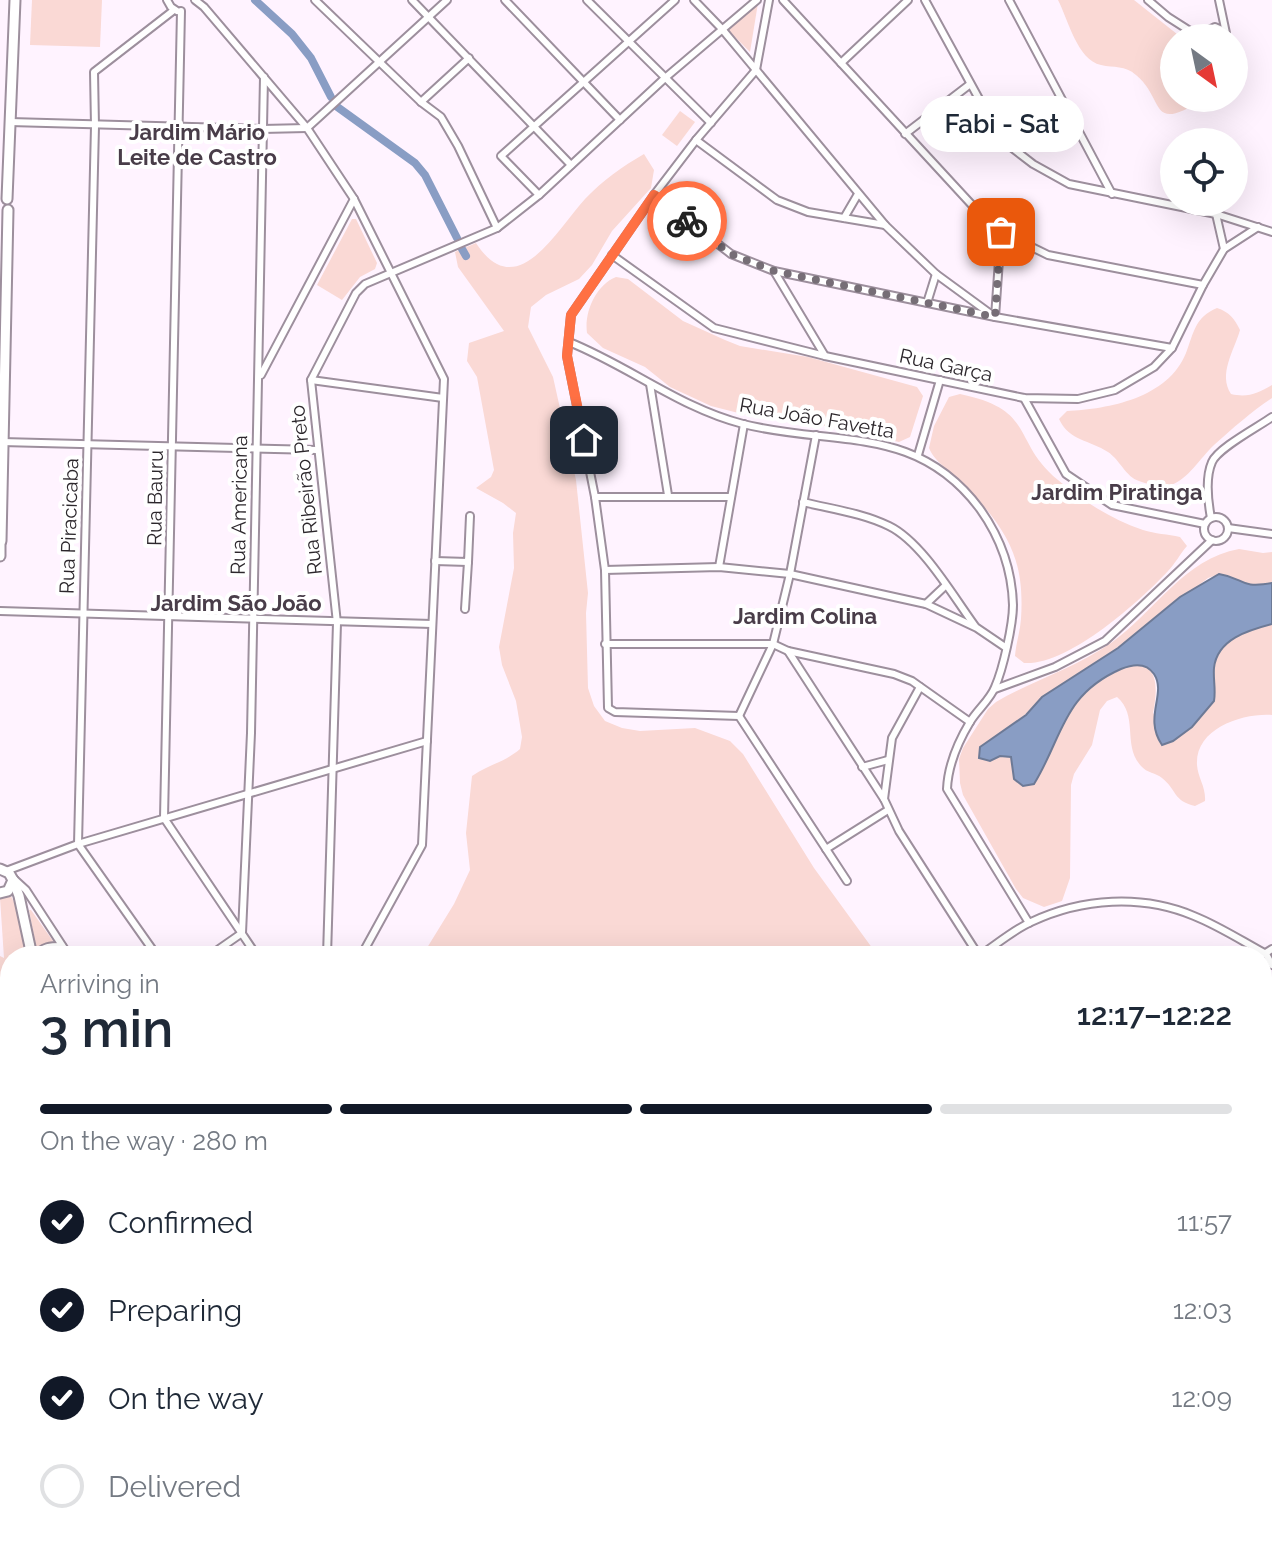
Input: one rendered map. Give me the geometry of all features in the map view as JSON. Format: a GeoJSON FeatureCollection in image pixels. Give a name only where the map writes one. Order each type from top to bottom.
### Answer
{"type":"FeatureCollection","features":[{"type":"Feature","properties":{"kind":"main road"},"geometry":{"type":"LineString","coordinates":[[0,564],[5,201],[15,0]]}},
{"type":"Feature","properties":{"kind":"main road"},"geometry":{"type":"LineString","coordinates":[[0,219],[5,201]]}},
{"type":"Feature","properties":{"kind":"main road"},"geometry":{"type":"LineString","coordinates":[[0,893],[8,891],[6,872]]}},
{"type":"Feature","properties":{"kind":"main road"},"geometry":{"type":"LineString","coordinates":[[6,872],[19,896],[32,946]]}},
{"type":"Feature","properties":{"kind":"street"},"geometry":{"type":"LineString","coordinates":[[167,0],[204,7],[307,128],[354,199],[444,379],[422,845],[366,946]]}},
{"type":"Feature","properties":{"kind":"street"},"geometry":{"type":"LineString","coordinates":[[315,0],[421,102],[441,117],[497,228]]}},
{"type":"Feature","properties":{"kind":"street"},"geometry":{"type":"LineString","coordinates":[[412,0],[571,165]]}},
{"type":"Feature","properties":{"kind":"street"},"geometry":{"type":"LineString","coordinates":[[10,122],[307,128],[447,0]]}},
{"type":"Feature","properties":{"kind":"street"},"geometry":{"type":"LineString","coordinates":[[505,0],[620,120]]}},
{"type":"Feature","properties":{"kind":"street"},"geometry":{"type":"LineString","coordinates":[[587,0],[711,123]]}},
{"type":"Feature","properties":{"kind":"street"},"geometry":{"type":"LineString","coordinates":[[539,195],[501,156],[675,0]]}},
{"type":"Feature","properties":{"kind":"street"},"geometry":{"type":"LineString","coordinates":[[694,0],[722,29],[885,225],[936,274],[995,317]]}},
{"type":"Feature","properties":{"kind":"street","name":"Rua Ribeirão Preto"},"geometry":{"type":"LineString","coordinates":[[327,946],[337,623],[311,380],[356,293],[365,284],[497,228],[539,195],[665,78],[757,0]]}},
{"type":"Feature","properties":{"kind":"street"},"geometry":{"type":"LineString","coordinates":[[739,716],[615,712],[608,708],[605,570],[595,497],[567,356],[571,315],[654,195],[756,70],[769,0]]}},
{"type":"Feature","properties":{"kind":"street"},"geometry":{"type":"LineString","coordinates":[[783,0],[905,134],[1001,232],[1048,255],[1203,285]]}},
{"type":"Feature","properties":{"kind":"street"},"geometry":{"type":"LineString","coordinates":[[841,63],[908,0]]}},
{"type":"Feature","properties":{"kind":"street"},"geometry":{"type":"LineString","coordinates":[[925,0],[969,85],[996,130],[1011,147],[1033,164],[1069,184],[1160,203]]}},
{"type":"Feature","properties":{"kind":"street"},"geometry":{"type":"LineString","coordinates":[[1009,0],[1112,194]]}},
{"type":"Feature","properties":{"kind":"street"},"geometry":{"type":"LineString","coordinates":[[1148,0],[1180,24]]}},
{"type":"Feature","properties":{"kind":"street"},"geometry":{"type":"LineString","coordinates":[[1219,0],[1224,24]]}},
{"type":"Feature","properties":{"kind":"street","name":"Rua Piracicaba"},"geometry":{"type":"LineString","coordinates":[[78,844],[94,72],[187,6]]}},
{"type":"Feature","properties":{"kind":"street","name":"Rua Bauru"},"geometry":{"type":"LineString","coordinates":[[164,818],[180,127],[187,6]]}},
{"type":"Feature","properties":{"kind":"street"},"geometry":{"type":"LineString","coordinates":[[421,102],[469,58]]}},
{"type":"Feature","properties":{"kind":"street","name":"Rua Americana"},"geometry":{"type":"LineString","coordinates":[[242,933],[249,795],[264,77]]}},
{"type":"Feature","properties":{"kind":"street"},"geometry":{"type":"LineString","coordinates":[[905,134],[969,85]]}},
{"type":"Feature","properties":{"kind":"street"},"geometry":{"type":"LineString","coordinates":[[696,140],[777,200],[808,212],[885,225]]}},
{"type":"Feature","properties":{"kind":"street"},"geometry":{"type":"LineString","coordinates":[[844,218],[858,194]]}},
{"type":"Feature","properties":{"kind":"street"},"geometry":{"type":"LineString","coordinates":[[654,195],[731,254],[774,271],[995,317],[1172,348]]}},
{"type":"Feature","properties":{"kind":"street"},"geometry":{"type":"LineString","coordinates":[[259,378],[354,199]]}},
{"type":"Feature","properties":{"kind":"street"},"geometry":{"type":"LineString","coordinates":[[1216,216],[1224,249]]}},
{"type":"Feature","properties":{"kind":"street"},"geometry":{"type":"LineString","coordinates":[[1222,216],[1272,232]]}},
{"type":"Feature","properties":{"kind":"street","name":"Rua Garça"},"geometry":{"type":"LineString","coordinates":[[612,255],[714,328],[825,356],[1024,398],[1078,399],[1115,390],[1154,367],[1172,348],[1224,249],[1258,227]]}},
{"type":"Feature","properties":{"kind":"street"},"geometry":{"type":"LineString","coordinates":[[995,317],[1001,232]]}},
{"type":"Feature","properties":{"kind":"street"},"geometry":{"type":"LineString","coordinates":[[774,271],[825,356]]}},
{"type":"Feature","properties":{"kind":"street"},"geometry":{"type":"LineString","coordinates":[[927,303],[936,274]]}},
{"type":"Feature","properties":{"kind":"street","name":"Rua João Favetta"},"geometry":{"type":"LineString","coordinates":[[569,342],[611,360],[693,407],[744,424],[891,447],[918,455],[940,469],[970,496],[1001,543],[1013,606],[1010,632],[995,689],[970,722],[947,771],[947,789],[1029,923]]}},
{"type":"Feature","properties":{"kind":"street"},"geometry":{"type":"LineString","coordinates":[[311,380],[443,398]]}},
{"type":"Feature","properties":{"kind":"street"},"geometry":{"type":"LineString","coordinates":[[918,455],[940,380]]}},
{"type":"Feature","properties":{"kind":"street"},"geometry":{"type":"LineString","coordinates":[[650,384],[668,495]]}},
{"type":"Feature","properties":{"kind":"street"},"geometry":{"type":"LineString","coordinates":[[1024,398],[1066,474],[1112,505],[1208,521],[1222,518],[1228,528]]}},
{"type":"Feature","properties":{"kind":"street"},"geometry":{"type":"LineString","coordinates":[[1212,540],[1205,532],[1211,463],[1217,454],[1272,417]]}},
{"type":"Feature","properties":{"kind":"street"},"geometry":{"type":"LineString","coordinates":[[719,567],[744,424]]}},
{"type":"Feature","properties":{"kind":"street"},"geometry":{"type":"LineString","coordinates":[[739,716],[773,644],[790,574],[816,435]]}},
{"type":"Feature","properties":{"kind":"street"},"geometry":{"type":"LineString","coordinates":[[2,442],[317,450]]}},
{"type":"Feature","properties":{"kind":"street"},"geometry":{"type":"LineString","coordinates":[[595,497],[731,497]]}},
{"type":"Feature","properties":{"kind":"street"},"geometry":{"type":"LineString","coordinates":[[803,502],[875,520],[906,537],[977,628]]}},
{"type":"Feature","properties":{"kind":"street"},"geometry":{"type":"LineString","coordinates":[[465,609],[470,516]]}},
{"type":"Feature","properties":{"kind":"street"},"geometry":{"type":"LineString","coordinates":[[1228,528],[1272,534]]}},
{"type":"Feature","properties":{"kind":"street"},"geometry":{"type":"LineString","coordinates":[[995,689],[1055,667],[1105,641],[1212,540],[1223,538],[1228,528]]}},
{"type":"Feature","properties":{"kind":"street"},"geometry":{"type":"LineString","coordinates":[[435,561],[468,562]]}},
{"type":"Feature","properties":{"kind":"street"},"geometry":{"type":"LineString","coordinates":[[605,570],[719,567],[790,574],[926,604],[977,628],[1005,647]]}},
{"type":"Feature","properties":{"kind":"street"},"geometry":{"type":"LineString","coordinates":[[926,604],[945,586]]}},
{"type":"Feature","properties":{"kind":"street"},"geometry":{"type":"LineString","coordinates":[[0,611],[432,624]]}},
{"type":"Feature","properties":{"kind":"street"},"geometry":{"type":"LineString","coordinates":[[605,644],[773,644],[788,651],[893,674],[920,687],[970,722]]}},
{"type":"Feature","properties":{"kind":"street"},"geometry":{"type":"LineString","coordinates":[[788,651],[884,799],[899,831],[973,946]]}},
{"type":"Feature","properties":{"kind":"street"},"geometry":{"type":"LineString","coordinates":[[884,799],[892,738],[920,687]]}},
{"type":"Feature","properties":{"kind":"street"},"geometry":{"type":"LineString","coordinates":[[739,716],[847,881]]}},
{"type":"Feature","properties":{"kind":"street"},"geometry":{"type":"LineString","coordinates":[[62,946],[26,890],[6,872],[78,844],[427,741]]}},
{"type":"Feature","properties":{"kind":"street"},"geometry":{"type":"LineString","coordinates":[[862,767],[888,760]]}},
{"type":"Feature","properties":{"kind":"street"},"geometry":{"type":"LineString","coordinates":[[826,849],[888,810]]}},
{"type":"Feature","properties":{"kind":"street"},"geometry":{"type":"LineString","coordinates":[[164,818],[250,946]]}},
{"type":"Feature","properties":{"kind":"street"},"geometry":{"type":"LineString","coordinates":[[78,844],[150,946]]}},
{"type":"Feature","properties":{"kind":"street"},"geometry":{"type":"LineString","coordinates":[[994,946],[1029,923],[1082,905],[1118,901],[1159,904],[1194,916],[1252,946]]}},
{"type":"Feature","properties":{"kind":"street"},"geometry":{"type":"LineString","coordinates":[[223,946],[242,933]]}},
{"type":"Feature","properties":{"kind":"street"},"geometry":{"type":"LineString","coordinates":[[49,946],[62,946]]}},
{"type":"Feature","properties":{"kind":"shaded area"},"geometry":{"type":"Polygon","coordinates":[[[32,0],[102,0],[100,47],[30,45],[32,0]]]}},
{"type":"Feature","properties":{"kind":"shaded area"},"geometry":{"type":"Polygon","coordinates":[[[1058,0],[1134,0],[1164,24],[1160,24],[1160,110],[1145,85],[1132,72],[1093,62],[1074,38],[1058,0]]]}},
{"type":"Feature","properties":{"kind":"shaded area"},"geometry":{"type":"Polygon","coordinates":[[[758,3],[750,52],[728,30],[758,3]]]}},
{"type":"Feature","properties":{"kind":"shaded area"},"geometry":{"type":"Polygon","coordinates":[[[680,111],[695,122],[677,146],[662,135],[680,111]]]}},
{"type":"Feature","properties":{"kind":"shaded area"},"geometry":{"type":"Polygon","coordinates":[[[644,154],[654,170],[651,188],[612,231],[592,265],[579,279],[546,295],[531,307],[528,327],[553,377],[576,480],[588,593],[588,688],[594,706],[605,721],[622,728],[640,731],[695,728],[730,741],[743,754],[814,868],[871,946],[428,946],[470,870],[466,833],[472,776],[520,749],[522,737],[516,701],[502,665],[499,647],[514,568],[516,513],[476,488],[491,477],[494,470],[477,377],[467,361],[469,343],[504,331],[458,267],[455,252],[476,243],[491,260],[506,267],[521,265],[549,243],[598,186],[644,154]]]}},
{"type":"Feature","properties":{"kind":"shaded area"},"geometry":{"type":"Polygon","coordinates":[[[352,219],[356,219],[377,263],[375,269],[360,277],[342,300],[317,285],[352,219]]]}},
{"type":"Feature","properties":{"kind":"shaded area"},"geometry":{"type":"Polygon","coordinates":[[[616,277],[628,279],[683,321],[740,346],[808,357],[917,387],[923,396],[910,437],[899,442],[833,427],[754,417],[711,406],[670,387],[645,367],[603,348],[587,333],[587,317],[593,300],[603,286],[616,277]]]}},
{"type":"Feature","properties":{"kind":"shaded area"},"geometry":{"type":"Polygon","coordinates":[[[1217,308],[1231,316],[1240,330],[1228,362],[1226,379],[1231,394],[1253,394],[1272,385],[1272,398],[1214,445],[1176,483],[1166,486],[1139,481],[1130,476],[1108,452],[1074,436],[1063,426],[1059,419],[1067,411],[1118,404],[1152,391],[1166,381],[1186,353],[1200,321],[1217,308]]]}},
{"type":"Feature","properties":{"kind":"shaded area"},"geometry":{"type":"Polygon","coordinates":[[[960,394],[984,401],[1012,418],[1043,466],[1088,503],[1143,530],[1180,537],[1187,546],[1168,571],[1121,615],[1081,643],[1042,661],[1024,663],[1015,656],[1020,624],[1020,579],[1003,532],[981,503],[936,459],[929,448],[934,426],[949,397],[960,394]]]}},
{"type":"Feature","properties":{"kind":"shaded area"},"geometry":{"type":"Polygon","coordinates":[[[1239,549],[1272,552],[1272,583],[1248,586],[1224,576],[1208,578],[1118,648],[1042,697],[1017,723],[1000,756],[1011,757],[1040,773],[1060,726],[1077,701],[1105,678],[1133,665],[1144,666],[1152,674],[1156,689],[1153,713],[1173,741],[1192,727],[1214,701],[1214,668],[1221,650],[1235,637],[1272,624],[1272,715],[1235,720],[1212,732],[1204,741],[1198,752],[1197,765],[1205,801],[1195,806],[1183,801],[1167,782],[1141,766],[1132,749],[1124,705],[1117,697],[1107,701],[1100,710],[1092,745],[1074,774],[1071,785],[1070,878],[1062,901],[1044,907],[1023,898],[963,795],[959,759],[963,748],[988,709],[996,702],[1097,652],[1126,631],[1170,588],[1202,563],[1239,549]]]}},
{"type":"Feature","properties":{"kind":"shaded area"},"geometry":{"type":"Polygon","coordinates":[[[10,894],[17,908],[25,946],[3,946],[0,898],[10,894]]]}},
{"type":"Feature","properties":{"kind":"shaded area"},"geometry":{"type":"Polygon","coordinates":[[[29,910],[53,941],[36,946],[29,910]]]}},
{"type":"Feature","properties":{"kind":"water"},"geometry":{"type":"Polygon","coordinates":[[[1219,574],[1248,584],[1272,583],[1272,624],[1236,637],[1221,650],[1214,668],[1214,701],[1192,727],[1162,745],[1155,725],[1157,682],[1147,667],[1135,665],[1102,679],[1075,704],[1034,784],[1023,786],[1014,779],[1011,757],[1000,756],[990,761],[979,758],[980,747],[1026,715],[1042,697],[1118,648],[1180,597],[1219,574]]]}},
{"type":"Feature","properties":{"kind":"waterway"},"geometry":{"type":"LineString","coordinates":[[255,0],[292,34],[311,58],[331,97]]}},
{"type":"Feature","properties":{"kind":"waterway"},"geometry":{"type":"LineString","coordinates":[[336,106],[415,163],[425,175],[457,238]]}},
{"type":"Feature","properties":{"kind":"waterway"},"geometry":{"type":"LineString","coordinates":[[462,249],[466,256]]}},
{"type":"Feature","properties":{"kind":"way so far"},"geometry":{"type":"LineString","coordinates":[[687,221],[731,254],[774,271],[995,317],[1001,232]]}},
{"type":"Feature","properties":{"kind":"place","name":"Fabi - Sat"},"geometry":{"type":"Point","coordinates":[1001,232]}},
{"type":"Feature","properties":{"kind":"district","name":"Jardim Mário Leite de Castro"},"geometry":{"type":"Point","coordinates":[197,144]}},
{"type":"Feature","properties":{"kind":"district","name":"Jardim Piratinga"},"geometry":{"type":"Point","coordinates":[1117,492]}},
{"type":"Feature","properties":{"kind":"district","name":"Jardim São João"},"geometry":{"type":"Point","coordinates":[236,603]}},
{"type":"Feature","properties":{"kind":"district","name":"Jardim Colina"},"geometry":{"type":"Point","coordinates":[805,616]}},
{"type":"Feature","properties":{"kind":"route"},"geometry":{"type":"LineString","coordinates":[[584,440],[567,356],[571,315],[654,195],[687,221]]}}]}
